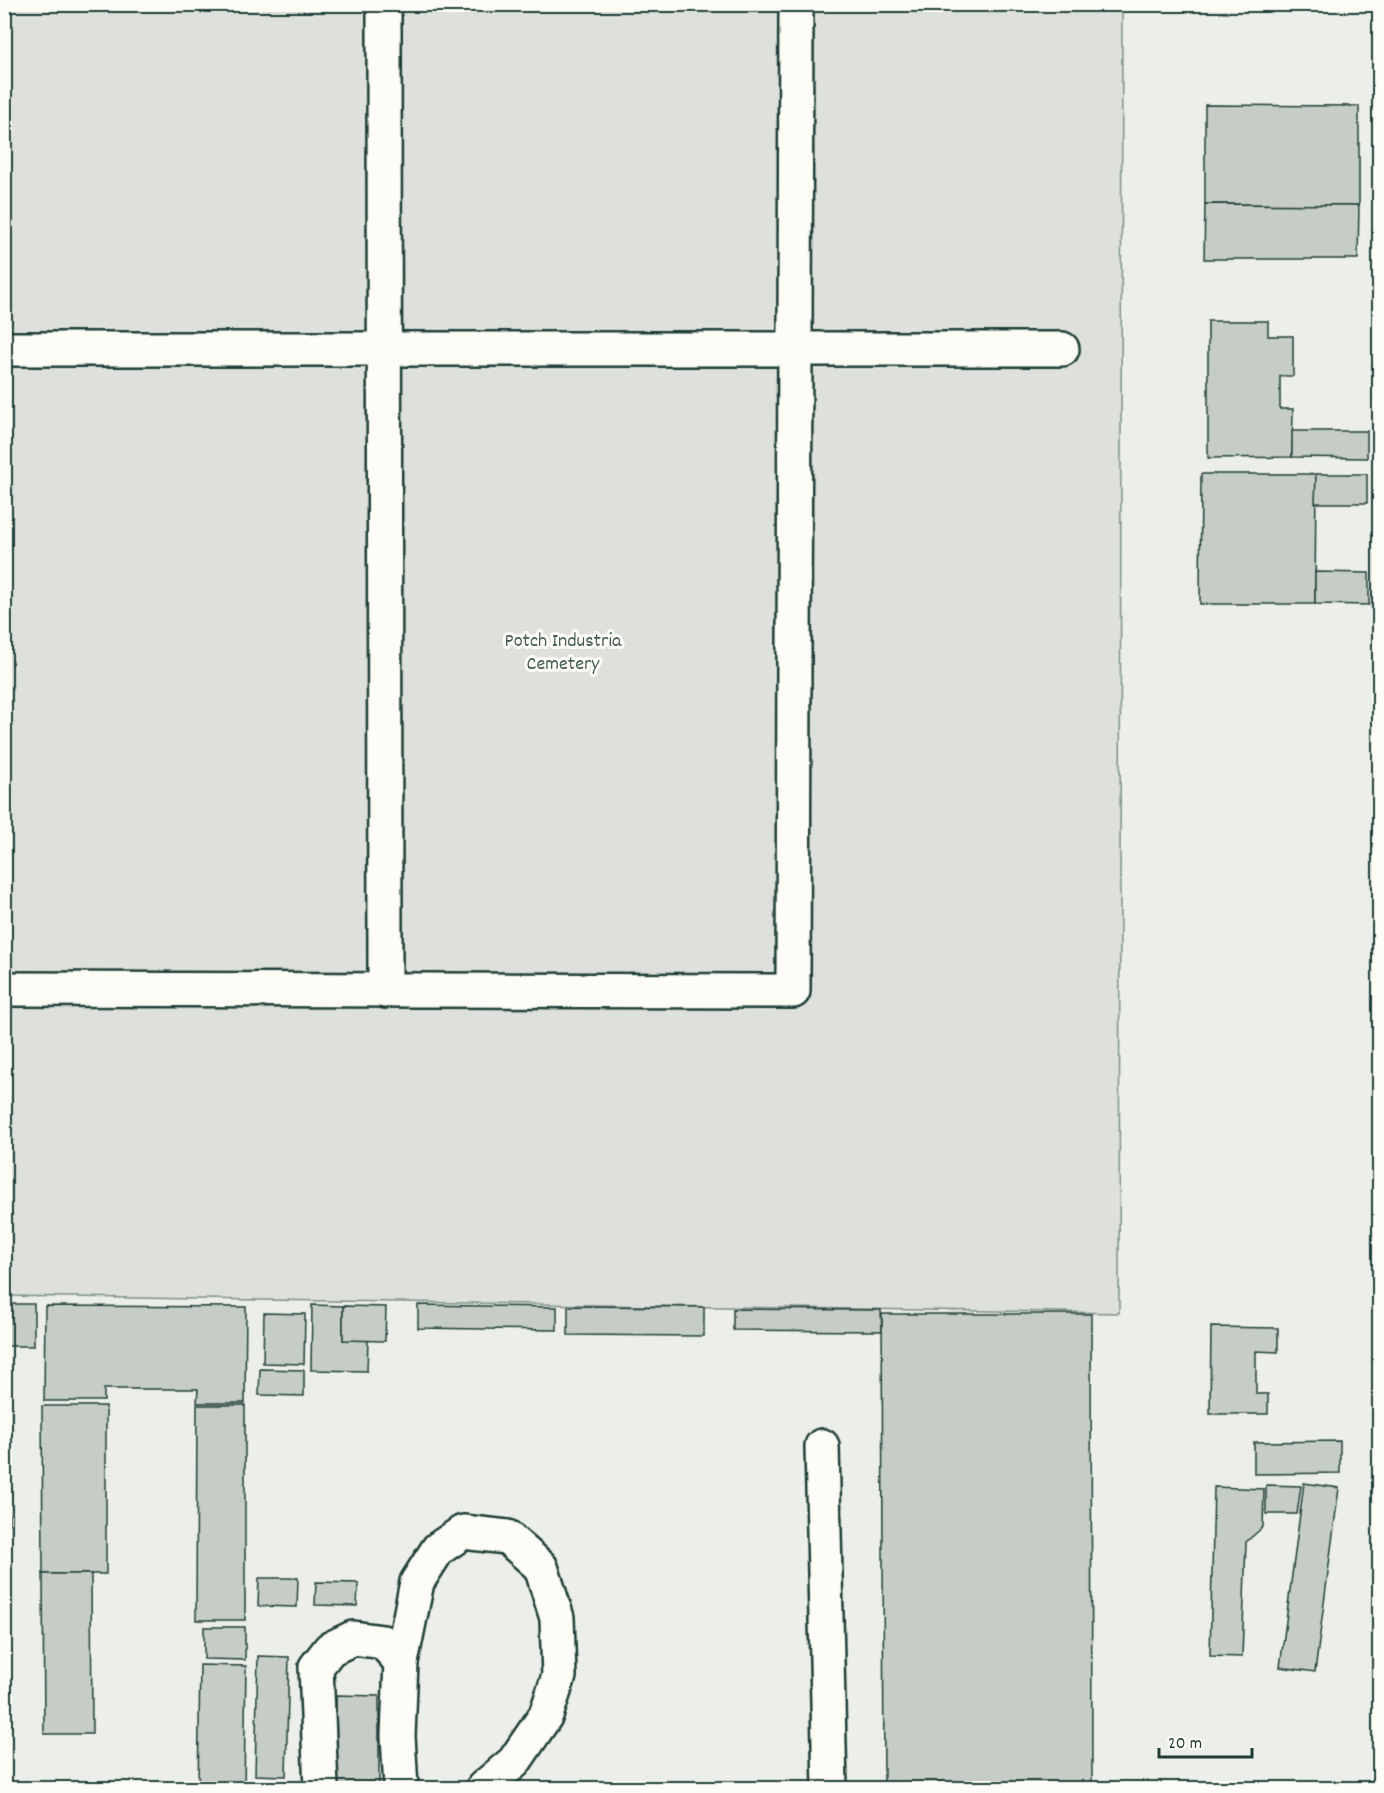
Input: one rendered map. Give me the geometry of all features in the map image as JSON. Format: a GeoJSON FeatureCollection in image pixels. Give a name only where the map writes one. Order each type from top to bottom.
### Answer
{"type":"FeatureCollection","features":[{"type":"Feature","properties":{"kind":"lane"},"geometry":{"type":"LineString","coordinates":[[384,4],[385,991]]}},
{"type":"Feature","properties":{"kind":"lane"},"geometry":{"type":"LineString","coordinates":[[4,989],[793,991],[796,4]]}},
{"type":"Feature","properties":{"kind":"lane"},"geometry":{"type":"LineString","coordinates":[[4,349],[1062,349]]}},
{"type":"Feature","properties":{"kind":"lane"},"geometry":{"type":"LineString","coordinates":[[822,1446],[830,1788]]}},
{"type":"Feature","properties":{"kind":"lane"},"geometry":{"type":"LineString","coordinates":[[401,1788],[398,1736],[401,1662],[417,1582],[438,1549],[463,1532],[507,1537],[541,1567],[557,1618],[559,1676],[546,1715],[514,1761],[483,1788]]}},
{"type":"Feature","properties":{"kind":"lane"},"geometry":{"type":"LineString","coordinates":[[321,1788],[316,1667],[330,1649],[353,1638],[383,1642],[401,1662]]}},
{"type":"Feature","properties":{"kind":"shaded area"},"geometry":{"type":"Polygon","coordinates":[[[5,5],[1379,5],[1379,1788],[5,1788],[5,5]]]}},
{"type":"Feature","properties":{"kind":"green space","name":"Potch Industria Cemetery"},"geometry":{"type":"Polygon","coordinates":[[[5,5],[1122,5],[1119,1313],[5,1296],[5,5]]]}},
{"type":"Feature","properties":{"kind":"building"},"geometry":{"type":"Polygon","coordinates":[[[1205,105],[1359,106],[1359,205],[1205,204],[1205,105]]]}},
{"type":"Feature","properties":{"kind":"building"},"geometry":{"type":"Polygon","coordinates":[[[1205,204],[1359,205],[1358,259],[1204,259],[1205,204]]]}},
{"type":"Feature","properties":{"kind":"building"},"geometry":{"type":"Polygon","coordinates":[[[1208,321],[1268,321],[1268,336],[1293,336],[1293,376],[1280,376],[1280,409],[1293,409],[1292,457],[1208,458],[1208,321]]]}},
{"type":"Feature","properties":{"kind":"building"},"geometry":{"type":"Polygon","coordinates":[[[1292,431],[1367,431],[1367,458],[1292,457],[1292,431]]]}},
{"type":"Feature","properties":{"kind":"building"},"geometry":{"type":"Polygon","coordinates":[[[1201,474],[1316,474],[1315,604],[1200,604],[1201,474]]]}},
{"type":"Feature","properties":{"kind":"building"},"geometry":{"type":"Polygon","coordinates":[[[1316,474],[1367,474],[1367,503],[1315,503],[1316,474]]]}},
{"type":"Feature","properties":{"kind":"building"},"geometry":{"type":"Polygon","coordinates":[[[1315,572],[1369,573],[1369,605],[1315,604],[1315,572]]]}},
{"type":"Feature","properties":{"kind":"building"},"geometry":{"type":"Polygon","coordinates":[[[4,1304],[34,1304],[34,1346],[4,1346],[4,1304]]]}},
{"type":"Feature","properties":{"kind":"building"},"geometry":{"type":"Polygon","coordinates":[[[312,1305],[343,1306],[343,1340],[368,1340],[367,1371],[311,1370],[312,1305]]]}},
{"type":"Feature","properties":{"kind":"building"},"geometry":{"type":"Polygon","coordinates":[[[418,1305],[557,1307],[557,1330],[418,1328],[418,1305]]]}},
{"type":"Feature","properties":{"kind":"building"},"geometry":{"type":"Polygon","coordinates":[[[45,1306],[246,1307],[245,1403],[197,1403],[198,1389],[104,1389],[104,1401],[44,1401],[45,1306]]]}},
{"type":"Feature","properties":{"kind":"building"},"geometry":{"type":"Polygon","coordinates":[[[343,1306],[386,1307],[385,1341],[343,1340],[343,1306]]]}},
{"type":"Feature","properties":{"kind":"building"},"geometry":{"type":"Polygon","coordinates":[[[568,1306],[704,1307],[704,1336],[568,1335],[568,1306]]]}},
{"type":"Feature","properties":{"kind":"building"},"geometry":{"type":"Polygon","coordinates":[[[733,1309],[881,1310],[882,1331],[733,1330],[733,1309]]]}},
{"type":"Feature","properties":{"kind":"building"},"geometry":{"type":"Polygon","coordinates":[[[264,1313],[305,1314],[304,1364],[263,1363],[264,1313]]]}},
{"type":"Feature","properties":{"kind":"building"},"geometry":{"type":"Polygon","coordinates":[[[882,1314],[1091,1314],[1092,1788],[884,1788],[882,1314]]]}},
{"type":"Feature","properties":{"kind":"building"},"geometry":{"type":"Polygon","coordinates":[[[1211,1327],[1278,1328],[1278,1352],[1256,1351],[1256,1394],[1268,1394],[1268,1414],[1210,1414],[1211,1327]]]}},
{"type":"Feature","properties":{"kind":"building"},"geometry":{"type":"Polygon","coordinates":[[[260,1369],[304,1370],[304,1396],[259,1395],[260,1369]]]}},
{"type":"Feature","properties":{"kind":"building"},"geometry":{"type":"Polygon","coordinates":[[[4,1382],[9,1382],[9,1590],[4,1590],[4,1382]]]}},
{"type":"Feature","properties":{"kind":"building"},"geometry":{"type":"Polygon","coordinates":[[[197,1405],[245,1405],[245,1620],[196,1620],[197,1405]]]}},
{"type":"Feature","properties":{"kind":"building"},"geometry":{"type":"Polygon","coordinates":[[[42,1406],[106,1406],[106,1574],[43,1574],[42,1406]]]}},
{"type":"Feature","properties":{"kind":"building"},"geometry":{"type":"Polygon","coordinates":[[[1340,1441],[1340,1473],[1254,1474],[1254,1442],[1340,1441]]]}},
{"type":"Feature","properties":{"kind":"building"},"geometry":{"type":"Polygon","coordinates":[[[1304,1483],[1339,1488],[1315,1672],[1280,1667],[1304,1483]]]}},
{"type":"Feature","properties":{"kind":"building"},"geometry":{"type":"Polygon","coordinates":[[[1266,1485],[1301,1486],[1297,1514],[1266,1514],[1266,1485]]]}},
{"type":"Feature","properties":{"kind":"building"},"geometry":{"type":"Polygon","coordinates":[[[1214,1487],[1264,1489],[1263,1527],[1246,1542],[1242,1657],[1210,1656],[1214,1487]]]}},
{"type":"Feature","properties":{"kind":"building"},"geometry":{"type":"Polygon","coordinates":[[[43,1574],[91,1574],[92,1734],[44,1734],[43,1574]]]}},
{"type":"Feature","properties":{"kind":"building"},"geometry":{"type":"Polygon","coordinates":[[[259,1578],[298,1578],[297,1607],[258,1606],[259,1578]]]}},
{"type":"Feature","properties":{"kind":"building"},"geometry":{"type":"Polygon","coordinates":[[[316,1582],[358,1583],[357,1606],[315,1605],[316,1582]]]}},
{"type":"Feature","properties":{"kind":"building"},"geometry":{"type":"Polygon","coordinates":[[[4,1595],[10,1595],[9,1662],[4,1662],[4,1595]]]}},
{"type":"Feature","properties":{"kind":"building"},"geometry":{"type":"Polygon","coordinates":[[[204,1627],[245,1627],[245,1660],[204,1659],[204,1627]]]}},
{"type":"Feature","properties":{"kind":"building"},"geometry":{"type":"Polygon","coordinates":[[[258,1656],[289,1657],[286,1776],[255,1775],[258,1656]]]}},
{"type":"Feature","properties":{"kind":"building"},"geometry":{"type":"Polygon","coordinates":[[[200,1665],[246,1666],[244,1788],[198,1788],[200,1665]]]}},
{"type":"Feature","properties":{"kind":"building"},"geometry":{"type":"Polygon","coordinates":[[[336,1695],[379,1696],[379,1788],[336,1788],[336,1695]]]}}]}
